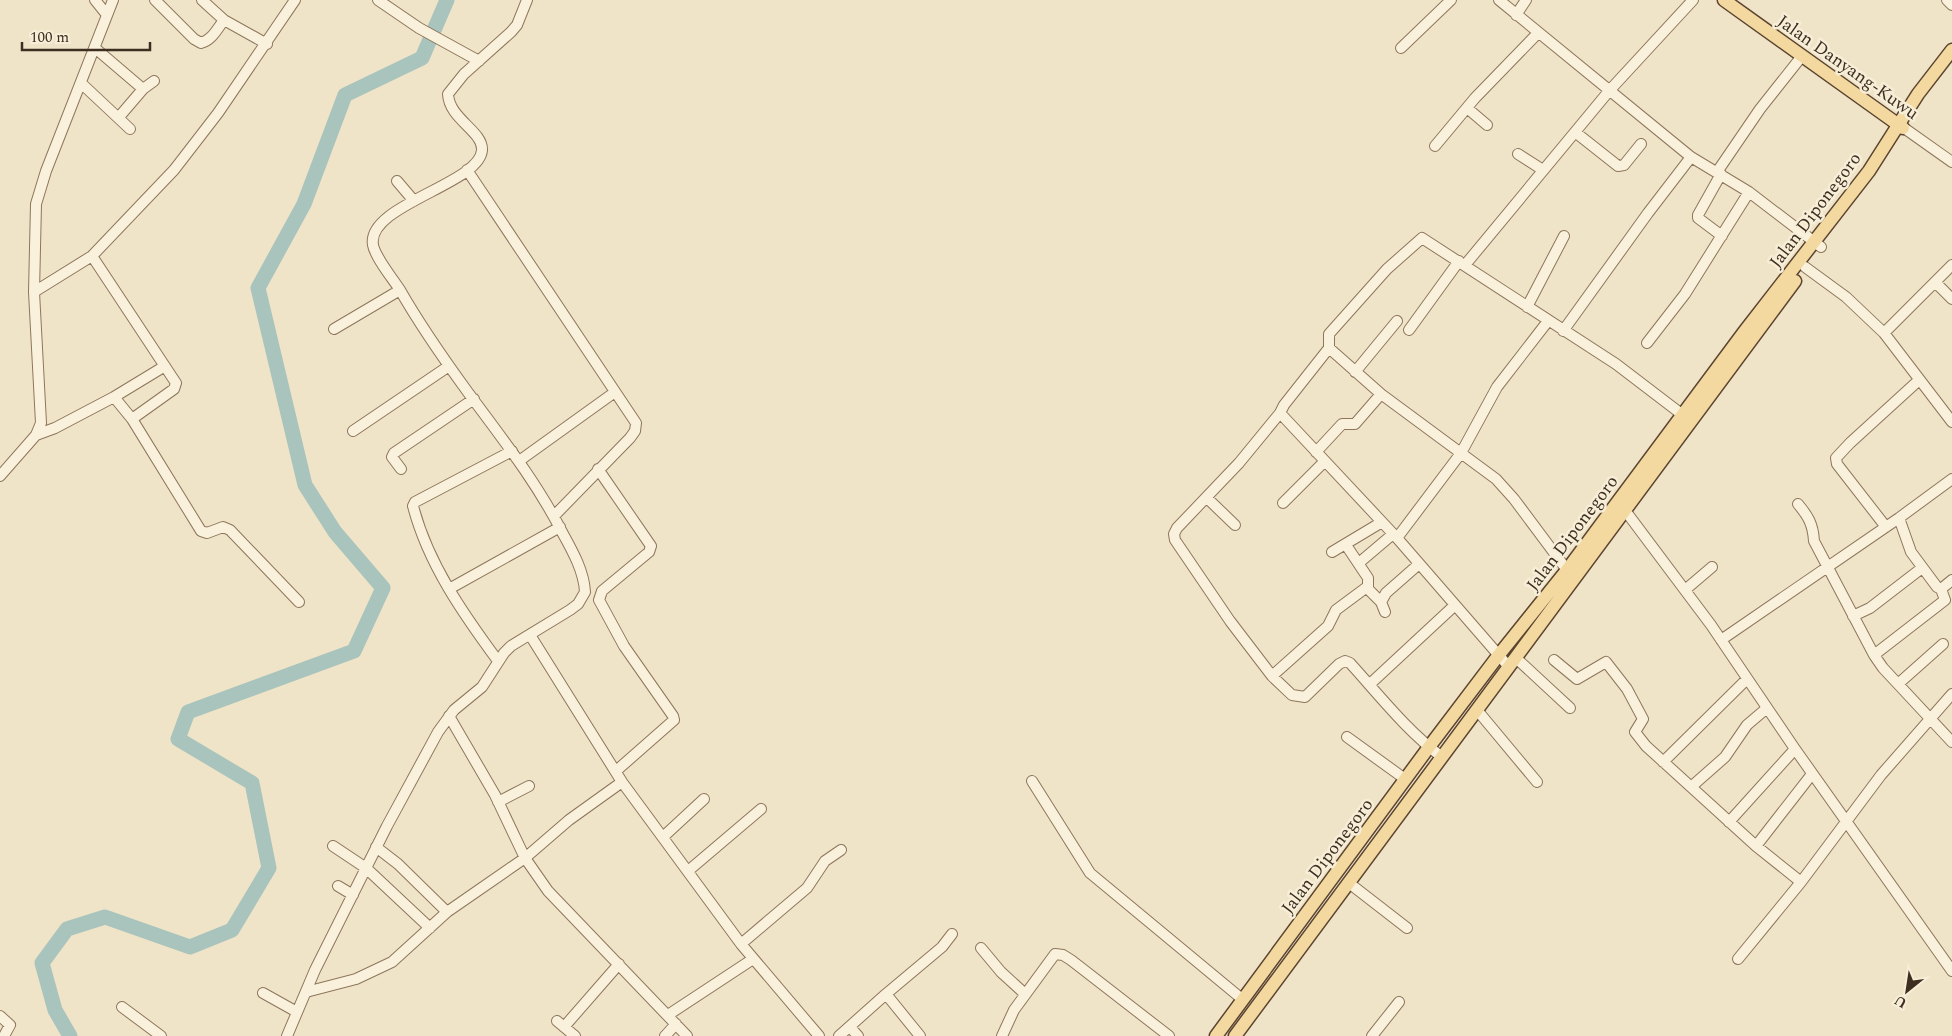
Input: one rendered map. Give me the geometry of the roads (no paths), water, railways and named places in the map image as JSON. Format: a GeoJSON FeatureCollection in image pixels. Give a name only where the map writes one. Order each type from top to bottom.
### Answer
{"type":"FeatureCollection","features":[{"type":"Feature","properties":{"kind":"main road","name":"Jalan Danyang-Kuwu"},"geometry":{"type":"LineString","coordinates":[[1724,0],[1901,126]]}},
{"type":"Feature","properties":{"kind":"main road","name":"Jalan Diponegoro"},"geometry":{"type":"LineString","coordinates":[[1235,1036],[1477,710],[1621,506],[1686,418],[1818,244],[1852,206],[1901,126],[1952,50]]}},
{"type":"Feature","properties":{"kind":"main road","name":"Jalan Diponegoro"},"geometry":{"type":"LineString","coordinates":[[1901,126],[1952,62]]}},
{"type":"Feature","properties":{"kind":"main road","name":"Jalan Diponegoro"},"geometry":{"type":"LineString","coordinates":[[1686,418],[1805,267],[1818,244]]}},
{"type":"Feature","properties":{"kind":"main road","name":"Jalan Diponegoro"},"geometry":{"type":"LineString","coordinates":[[1216,1036],[1498,656],[1621,506]]}},
{"type":"Feature","properties":{"kind":"street"},"geometry":{"type":"LineString","coordinates":[[95,0],[108,15]]}},
{"type":"Feature","properties":{"kind":"street"},"geometry":{"type":"LineString","coordinates":[[0,476],[36,436],[40,423],[41,411],[34,292],[36,204],[46,171],[113,0]]}},
{"type":"Feature","properties":{"kind":"street"},"geometry":{"type":"LineString","coordinates":[[155,0],[194,39],[201,43],[212,37],[224,20]]}},
{"type":"Feature","properties":{"kind":"street"},"geometry":{"type":"LineString","coordinates":[[202,0],[224,20],[267,44]]}},
{"type":"Feature","properties":{"kind":"street"},"geometry":{"type":"LineString","coordinates":[[34,292],[92,256],[174,170],[218,113],[267,44],[295,0]]}},
{"type":"Feature","properties":{"kind":"street"},"geometry":{"type":"LineString","coordinates":[[378,0],[418,28],[479,61]]}},
{"type":"Feature","properties":{"kind":"street"},"geometry":{"type":"LineString","coordinates":[[287,1036],[306,992],[376,847],[427,752],[450,716],[482,687],[498,661],[511,646],[578,604],[585,592],[580,570],[555,516],[512,451],[449,366],[373,247],[372,238],[378,224],[467,170],[480,158],[482,147],[478,139],[452,111],[448,94],[479,61],[511,32],[527,0]]}},
{"type":"Feature","properties":{"kind":"street"},"geometry":{"type":"LineString","coordinates":[[1401,48],[1451,0]]}},
{"type":"Feature","properties":{"kind":"street"},"geometry":{"type":"LineString","coordinates":[[1499,0],[1691,157],[1749,192],[1818,244]]}},
{"type":"Feature","properties":{"kind":"street"},"geometry":{"type":"LineString","coordinates":[[1516,15],[1526,0]]}},
{"type":"Feature","properties":{"kind":"street"},"geometry":{"type":"LineString","coordinates":[[1409,330],[1462,263],[1543,170],[1608,91],[1693,0]]}},
{"type":"Feature","properties":{"kind":"street"},"geometry":{"type":"LineString","coordinates":[[1947,0],[1952,5]]}},
{"type":"Feature","properties":{"kind":"street"},"geometry":{"type":"LineString","coordinates":[[1435,146],[1467,108],[1538,33]]}},
{"type":"Feature","properties":{"kind":"street"},"geometry":{"type":"LineString","coordinates":[[95,48],[143,90]]}},
{"type":"Feature","properties":{"kind":"street"},"geometry":{"type":"LineString","coordinates":[[1722,236],[1698,218],[1698,215],[1719,173],[1760,109],[1802,56]]}},
{"type":"Feature","properties":{"kind":"street"},"geometry":{"type":"LineString","coordinates":[[119,117],[154,80]]}},
{"type":"Feature","properties":{"kind":"street"},"geometry":{"type":"LineString","coordinates":[[81,83],[119,117],[130,130]]}},
{"type":"Feature","properties":{"kind":"street"},"geometry":{"type":"LineString","coordinates":[[1467,108],[1487,125]]}},
{"type":"Feature","properties":{"kind":"street","name":"Jalan Danyang-Kuwu"},"geometry":{"type":"LineString","coordinates":[[1901,126],[1952,162]]}},
{"type":"Feature","properties":{"kind":"street"},"geometry":{"type":"LineString","coordinates":[[1575,132],[1619,166],[1624,165],[1641,144]]}},
{"type":"Feature","properties":{"kind":"street"},"geometry":{"type":"LineString","coordinates":[[1518,154],[1543,170]]}},
{"type":"Feature","properties":{"kind":"street"},"geometry":{"type":"LineString","coordinates":[[1563,331],[1691,157]]}},
{"type":"Feature","properties":{"kind":"street"},"geometry":{"type":"LineString","coordinates":[[467,170],[636,423],[635,431],[555,516]]}},
{"type":"Feature","properties":{"kind":"street"},"geometry":{"type":"LineString","coordinates":[[397,181],[414,201]]}},
{"type":"Feature","properties":{"kind":"street"},"geometry":{"type":"LineString","coordinates":[[1647,343],[1685,294],[1749,192]]}},
{"type":"Feature","properties":{"kind":"street"},"geometry":{"type":"LineString","coordinates":[[1527,306],[1564,236]]}},
{"type":"Feature","properties":{"kind":"street"},"geometry":{"type":"LineString","coordinates":[[1442,757],[1429,747],[1350,663],[1344,661],[1305,697],[1292,696],[1272,676],[1230,621],[1175,540],[1174,534],[1177,528],[1207,498],[1280,413],[1303,379],[1329,348],[1330,334],[1387,269],[1422,238],[1616,364],[1686,418]]}},
{"type":"Feature","properties":{"kind":"street"},"geometry":{"type":"LineString","coordinates":[[92,256],[176,383],[174,389],[132,419]]}},
{"type":"Feature","properties":{"kind":"street"},"geometry":{"type":"LineString","coordinates":[[1884,333],[1952,265]]}},
{"type":"Feature","properties":{"kind":"street"},"geometry":{"type":"LineString","coordinates":[[1805,267],[1846,297],[1884,333],[1918,381],[1952,422]]}},
{"type":"Feature","properties":{"kind":"street"},"geometry":{"type":"LineString","coordinates":[[1935,282],[1952,299]]}},
{"type":"Feature","properties":{"kind":"street"},"geometry":{"type":"LineString","coordinates":[[334,329],[400,290]]}},
{"type":"Feature","properties":{"kind":"street"},"geometry":{"type":"LineString","coordinates":[[1355,372],[1397,321]]}},
{"type":"Feature","properties":{"kind":"street"},"geometry":{"type":"LineString","coordinates":[[1360,562],[1395,536],[1461,453],[1497,387],[1548,321]]}},
{"type":"Feature","properties":{"kind":"street"},"geometry":{"type":"LineString","coordinates":[[1329,348],[1380,394],[1496,479],[1514,499],[1567,570]]}},
{"type":"Feature","properties":{"kind":"street"},"geometry":{"type":"LineString","coordinates":[[36,436],[114,397],[165,366]]}},
{"type":"Feature","properties":{"kind":"street"},"geometry":{"type":"LineString","coordinates":[[353,431],[449,366]]}},
{"type":"Feature","properties":{"kind":"street"},"geometry":{"type":"LineString","coordinates":[[1886,527],[1836,459],[1839,452],[1918,381]]}},
{"type":"Feature","properties":{"kind":"street"},"geometry":{"type":"LineString","coordinates":[[519,461],[615,392]]}},
{"type":"Feature","properties":{"kind":"street"},"geometry":{"type":"LineString","coordinates":[[1316,452],[1342,424],[1355,424],[1380,394]]}},
{"type":"Feature","properties":{"kind":"street"},"geometry":{"type":"LineString","coordinates":[[114,397],[132,419],[201,531],[207,533],[224,527],[230,530],[299,602]]}},
{"type":"Feature","properties":{"kind":"street"},"geometry":{"type":"LineString","coordinates":[[401,469],[392,457],[394,453],[474,399]]}},
{"type":"Feature","properties":{"kind":"street"},"geometry":{"type":"LineString","coordinates":[[1280,413],[1395,536],[1498,656],[1512,662],[1570,708]]}},
{"type":"Feature","properties":{"kind":"street"},"geometry":{"type":"LineString","coordinates":[[498,661],[468,621],[449,589],[432,555],[413,504],[512,451]]}},
{"type":"Feature","properties":{"kind":"street"},"geometry":{"type":"LineString","coordinates":[[1283,503],[1324,462]]}},
{"type":"Feature","properties":{"kind":"street"},"geometry":{"type":"LineString","coordinates":[[598,469],[651,546],[650,552],[599,595]]}},
{"type":"Feature","properties":{"kind":"street"},"geometry":{"type":"LineString","coordinates":[[1722,640],[1899,518],[1952,478]]}},
{"type":"Feature","properties":{"kind":"street"},"geometry":{"type":"LineString","coordinates":[[1207,498],[1235,525]]}},
{"type":"Feature","properties":{"kind":"street"},"geometry":{"type":"LineString","coordinates":[[1798,504],[1809,518],[1814,528],[1814,540],[1874,655],[1952,742]]}},
{"type":"Feature","properties":{"kind":"street"},"geometry":{"type":"LineString","coordinates":[[1621,506],[1722,640],[1795,750],[1952,971]]}},
{"type":"Feature","properties":{"kind":"street"},"geometry":{"type":"LineString","coordinates":[[1899,518],[1911,552],[1922,568],[1941,589],[1951,610]]}},
{"type":"Feature","properties":{"kind":"street"},"geometry":{"type":"LineString","coordinates":[[1332,552],[1382,522]]}},
{"type":"Feature","properties":{"kind":"street"},"geometry":{"type":"LineString","coordinates":[[449,589],[560,527]]}},
{"type":"Feature","properties":{"kind":"street"},"geometry":{"type":"LineString","coordinates":[[1346,544],[1360,562],[1368,578],[1367,587],[1383,607],[1386,593],[1419,564]]}},
{"type":"Feature","properties":{"kind":"street"},"geometry":{"type":"LineString","coordinates":[[1685,590],[1712,567]]}},
{"type":"Feature","properties":{"kind":"street"},"geometry":{"type":"LineString","coordinates":[[1853,616],[1870,608],[1922,568]]}},
{"type":"Feature","properties":{"kind":"street"},"geometry":{"type":"LineString","coordinates":[[1941,589],[1952,580]]}},
{"type":"Feature","properties":{"kind":"street"},"geometry":{"type":"LineString","coordinates":[[1272,676],[1328,626],[1336,610],[1367,587]]}},
{"type":"Feature","properties":{"kind":"street"},"geometry":{"type":"LineString","coordinates":[[585,592],[599,595]]}},
{"type":"Feature","properties":{"kind":"street"},"geometry":{"type":"LineString","coordinates":[[599,595],[601,607],[624,646],[674,720],[616,771]]}},
{"type":"Feature","properties":{"kind":"street"},"geometry":{"type":"LineString","coordinates":[[1874,655],[1945,600]]}},
{"type":"Feature","properties":{"kind":"street"},"geometry":{"type":"LineString","coordinates":[[1370,684],[1454,606]]}},
{"type":"Feature","properties":{"kind":"street"},"geometry":{"type":"LineString","coordinates":[[530,634],[622,782],[753,959],[819,1036]]}},
{"type":"Feature","properties":{"kind":"street"},"geometry":{"type":"LineString","coordinates":[[1898,684],[1943,644]]}},
{"type":"Feature","properties":{"kind":"street"},"geometry":{"type":"LineString","coordinates":[[1554,660],[1577,679],[1603,661],[1608,663],[1627,689],[1643,717],[1636,734],[1663,762],[1729,822],[1801,882]]}},
{"type":"Feature","properties":{"kind":"street"},"geometry":{"type":"LineString","coordinates":[[1663,762],[1748,679]]}},
{"type":"Feature","properties":{"kind":"street"},"geometry":{"type":"LineString","coordinates":[[1738,959],[1801,882],[1881,775],[1952,694]]}},
{"type":"Feature","properties":{"kind":"street"},"geometry":{"type":"LineString","coordinates":[[1691,787],[1724,757],[1747,725],[1767,708]]}},
{"type":"Feature","properties":{"kind":"street"},"geometry":{"type":"LineString","coordinates":[[1477,710],[1537,782]]}},
{"type":"Feature","properties":{"kind":"street"},"geometry":{"type":"LineString","coordinates":[[450,716],[498,802],[525,858],[548,891],[687,1036]]}},
{"type":"Feature","properties":{"kind":"street"},"geometry":{"type":"LineString","coordinates":[[1347,737],[1405,779]]}},
{"type":"Feature","properties":{"kind":"street"},"geometry":{"type":"LineString","coordinates":[[1729,822],[1795,750]]}},
{"type":"Feature","properties":{"kind":"street"},"geometry":{"type":"LineString","coordinates":[[1756,846],[1812,774]]}},
{"type":"Feature","properties":{"kind":"street"},"geometry":{"type":"LineString","coordinates":[[1032,781],[1090,873],[1242,999]]}},
{"type":"Feature","properties":{"kind":"street"},"geometry":{"type":"LineString","coordinates":[[306,992],[356,979],[378,970],[406,951],[447,912],[525,858],[570,820],[622,782]]}},
{"type":"Feature","properties":{"kind":"street"},"geometry":{"type":"LineString","coordinates":[[498,802],[529,786]]}},
{"type":"Feature","properties":{"kind":"street"},"geometry":{"type":"LineString","coordinates":[[663,837],[704,799]]}},
{"type":"Feature","properties":{"kind":"street"},"geometry":{"type":"LineString","coordinates":[[688,871],[761,809]]}},
{"type":"Feature","properties":{"kind":"street"},"geometry":{"type":"LineString","coordinates":[[334,846],[366,868],[430,928]]}},
{"type":"Feature","properties":{"kind":"street"},"geometry":{"type":"LineString","coordinates":[[376,847],[398,864],[447,912]]}},
{"type":"Feature","properties":{"kind":"street"},"geometry":{"type":"LineString","coordinates":[[742,944],[808,888],[825,861],[841,850]]}},
{"type":"Feature","properties":{"kind":"street"},"geometry":{"type":"LineString","coordinates":[[1349,883],[1407,928]]}},
{"type":"Feature","properties":{"kind":"street"},"geometry":{"type":"LineString","coordinates":[[338,886],[352,895]]}},
{"type":"Feature","properties":{"kind":"street"},"geometry":{"type":"LineString","coordinates":[[839,1036],[942,947],[952,934]]}},
{"type":"Feature","properties":{"kind":"street"},"geometry":{"type":"LineString","coordinates":[[981,948],[1001,972],[1025,994]]}},
{"type":"Feature","properties":{"kind":"street"},"geometry":{"type":"LineString","coordinates":[[1002,1036],[1014,1010],[1055,954],[1063,955],[1169,1036]]}},
{"type":"Feature","properties":{"kind":"street"},"geometry":{"type":"LineString","coordinates":[[668,1015],[753,959]]}},
{"type":"Feature","properties":{"kind":"street"},"geometry":{"type":"LineString","coordinates":[[575,1036],[561,1024],[619,964]]}},
{"type":"Feature","properties":{"kind":"street"},"geometry":{"type":"LineString","coordinates":[[263,993],[297,1012]]}},
{"type":"Feature","properties":{"kind":"street"},"geometry":{"type":"LineString","coordinates":[[886,994],[920,1036]]}},
{"type":"Feature","properties":{"kind":"street"},"geometry":{"type":"LineString","coordinates":[[1372,1036],[1399,1002]]}},
{"type":"Feature","properties":{"kind":"street"},"geometry":{"type":"LineString","coordinates":[[122,1008],[161,1036]]}},
{"type":"Feature","properties":{"kind":"street"},"geometry":{"type":"LineString","coordinates":[[0,1016],[10,1026],[4,1036]]}},
{"type":"Feature","properties":{"kind":"street"},"geometry":{"type":"LineString","coordinates":[[665,1036],[676,1024]]}},
{"type":"Feature","properties":{"kind":"street"},"geometry":{"type":"LineString","coordinates":[[850,1026],[858,1036]]}},
{"type":"Feature","properties":{"kind":"waterway"},"geometry":{"type":"LineString","coordinates":[[70,1036],[55,1010],[42,963],[67,929],[105,917],[190,947],[232,930],[269,868],[252,783],[178,739],[188,712],[354,651],[383,588],[335,532],[305,485],[258,288],[304,204],[345,95],[422,58],[447,0]]}}]}
